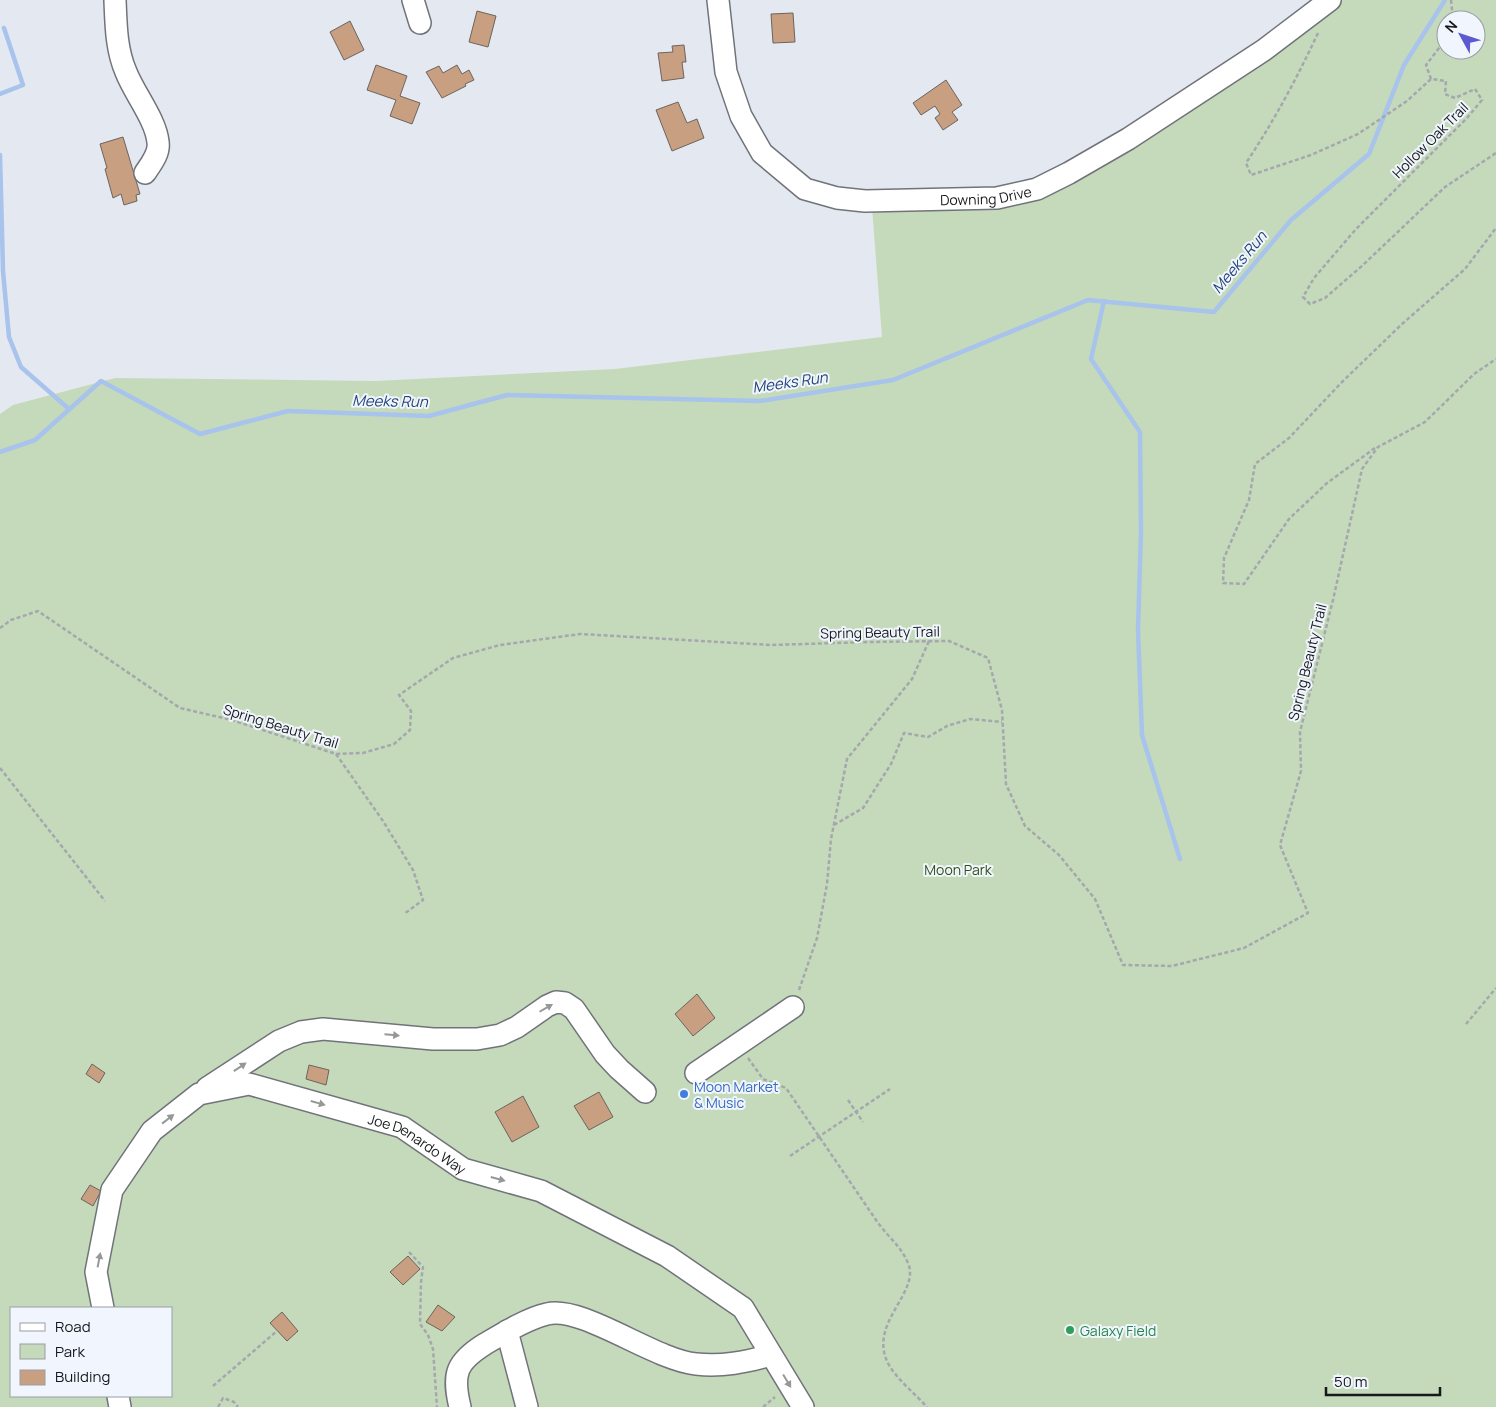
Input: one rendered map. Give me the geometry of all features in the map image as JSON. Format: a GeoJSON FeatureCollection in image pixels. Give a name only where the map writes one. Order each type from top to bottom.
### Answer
{"type":"FeatureCollection","features":[{"type":"Feature","properties":{"kind":"street"},"geometry":{"type":"LineString","coordinates":[[114,0],[116,37],[125,71],[151,121],[158,142],[155,158],[145,172]]}},
{"type":"Feature","properties":{"kind":"street"},"geometry":{"type":"LineString","coordinates":[[413,0],[420,23]]}},
{"type":"Feature","properties":{"kind":"street","name":"Downing Drive"},"geometry":{"type":"LineString","coordinates":[[718,0],[726,72],[741,116],[762,153],[805,189],[838,198],[865,201],[997,198],[1037,189],[1070,173],[1144,129],[1264,50],[1330,0]]}},
{"type":"Feature","properties":{"kind":"street"},"geometry":{"type":"LineString","coordinates":[[199,1094],[279,1041],[301,1032],[323,1029],[433,1039],[477,1039],[500,1035],[556,1002],[565,1003],[574,1010],[604,1054],[619,1070],[645,1092]]}},
{"type":"Feature","properties":{"kind":"street"},"geometry":{"type":"LineString","coordinates":[[696,1073],[793,1008]]}},
{"type":"Feature","properties":{"kind":"street","name":"Joe Denardo Way"},"geometry":{"type":"LineString","coordinates":[[103,1307],[96,1272],[112,1190],[152,1131],[199,1094],[249,1084],[402,1127],[464,1169],[540,1191],[667,1256],[743,1308],[803,1407]]}},
{"type":"Feature","properties":{"kind":"street"},"geometry":{"type":"LineString","coordinates":[[460,1407],[455,1388],[456,1374],[463,1362],[476,1350],[507,1331],[547,1314],[564,1313],[588,1321],[667,1357],[695,1364],[721,1366],[771,1355]]}},
{"type":"Feature","properties":{"kind":"street"},"geometry":{"type":"LineString","coordinates":[[507,1331],[527,1407]]}},
{"type":"Feature","properties":{"kind":"path"},"geometry":{"type":"LineString","coordinates":[[1318,32],[1300,71],[1267,131],[1246,163],[1251,175],[1310,154],[1358,134],[1407,100],[1431,79],[1426,65],[1436,52]]}},
{"type":"Feature","properties":{"kind":"path","name":"Hollow Oak Trail"},"geometry":{"type":"LineString","coordinates":[[1431,79],[1446,81],[1445,94],[1455,98],[1475,89],[1482,100],[1467,118],[1356,229],[1314,278],[1303,298],[1310,304],[1325,298],[1363,265],[1445,187],[1496,153]]}},
{"type":"Feature","properties":{"kind":"path"},"geometry":{"type":"LineString","coordinates":[[1378,447],[1327,483],[1289,519],[1244,584],[1223,583],[1224,558],[1250,500],[1254,464],[1289,438],[1342,382],[1402,324],[1465,269],[1496,228]]}},
{"type":"Feature","properties":{"kind":"path","name":"Spring Beauty Trail"},"geometry":{"type":"LineString","coordinates":[[0,628],[11,620],[38,611],[180,708],[232,720],[336,754],[363,753],[394,744],[410,730],[411,711],[399,695],[453,658],[500,644],[580,634],[771,645],[949,641],[988,658],[1002,710],[1006,784],[1025,826],[1059,855],[1095,898],[1123,965],[1172,966],[1244,948],[1308,913],[1280,845],[1302,771],[1300,732],[1333,600],[1362,469],[1378,447],[1425,422],[1474,374],[1496,359]]}},
{"type":"Feature","properties":{"kind":"path"},"geometry":{"type":"LineString","coordinates":[[793,1008],[817,938],[834,825],[847,759],[912,679],[929,641]]}},
{"type":"Feature","properties":{"kind":"path"},"geometry":{"type":"LineString","coordinates":[[834,825],[862,808],[892,764],[904,733],[928,737],[947,726],[970,719],[1002,722]]}},
{"type":"Feature","properties":{"kind":"path"},"geometry":{"type":"LineString","coordinates":[[336,754],[383,821],[413,870],[423,900],[404,914]]}},
{"type":"Feature","properties":{"kind":"path"},"geometry":{"type":"LineString","coordinates":[[0,768],[105,901]]}},
{"type":"Feature","properties":{"kind":"path"},"geometry":{"type":"LineString","coordinates":[[1466,1024],[1496,988]]}},
{"type":"Feature","properties":{"kind":"path"},"geometry":{"type":"LineString","coordinates":[[740,1044],[763,1079],[786,1088],[878,1223],[899,1248],[909,1264],[910,1277],[884,1333],[882,1350],[889,1367],[928,1407]]}},
{"type":"Feature","properties":{"kind":"path"},"geometry":{"type":"LineString","coordinates":[[790,1156],[890,1089]]}},
{"type":"Feature","properties":{"kind":"path"},"geometry":{"type":"LineString","coordinates":[[848,1100],[862,1122]]}},
{"type":"Feature","properties":{"kind":"path"},"geometry":{"type":"LineString","coordinates":[[409,1252],[423,1267],[420,1324],[428,1335],[433,1349],[437,1407]]}},
{"type":"Feature","properties":{"kind":"path"},"geometry":{"type":"LineString","coordinates":[[213,1386],[277,1332]]}},
{"type":"Feature","properties":{"kind":"path"},"geometry":{"type":"LineString","coordinates":[[218,1407],[224,1398],[234,1402],[238,1407]]}},
{"type":"Feature","properties":{"kind":"green space","name":"Moon Park"},"geometry":{"type":"Polygon","coordinates":[[[1319,0],[1496,0],[1496,1407],[0,1407],[0,414],[13,405],[115,378],[376,381],[615,369],[882,337],[871,194],[1058,186],[1319,0]]]}},
{"type":"Feature","properties":{"kind":"building"},"geometry":{"type":"Polygon","coordinates":[[[477,11],[496,16],[488,47],[469,42],[477,11]]]}},
{"type":"Feature","properties":{"kind":"building"},"geometry":{"type":"Polygon","coordinates":[[[793,13],[795,42],[773,43],[771,14],[793,13]]]}},
{"type":"Feature","properties":{"kind":"building"},"geometry":{"type":"Polygon","coordinates":[[[350,21],[364,50],[344,60],[330,32],[350,21]]]}},
{"type":"Feature","properties":{"kind":"building"},"geometry":{"type":"Polygon","coordinates":[[[684,45],[686,62],[682,62],[684,78],[662,81],[658,53],[673,52],[672,46],[684,45]]]}},
{"type":"Feature","properties":{"kind":"building"},"geometry":{"type":"Polygon","coordinates":[[[376,65],[407,76],[400,96],[420,103],[412,124],[390,116],[396,100],[367,90],[376,65]]]}},
{"type":"Feature","properties":{"kind":"building"},"geometry":{"type":"Polygon","coordinates":[[[457,65],[462,74],[469,70],[474,80],[442,98],[426,72],[439,66],[443,73],[457,65]]]}},
{"type":"Feature","properties":{"kind":"building"},"geometry":{"type":"Polygon","coordinates":[[[946,80],[962,105],[952,112],[958,120],[943,130],[935,118],[940,114],[935,106],[921,115],[913,103],[946,80]]]}},
{"type":"Feature","properties":{"kind":"building"},"geometry":{"type":"Polygon","coordinates":[[[678,102],[687,123],[697,119],[704,138],[672,151],[656,110],[678,102]]]}},
{"type":"Feature","properties":{"kind":"building"},"geometry":{"type":"Polygon","coordinates":[[[123,137],[140,194],[136,195],[137,201],[124,205],[121,194],[113,198],[100,144],[123,137]]]}},
{"type":"Feature","properties":{"kind":"building"},"geometry":{"type":"Polygon","coordinates":[[[697,994],[715,1018],[693,1036],[675,1014],[697,994]]]}},
{"type":"Feature","properties":{"kind":"building"},"geometry":{"type":"Polygon","coordinates":[[[92,1064],[105,1073],[99,1083],[86,1074],[92,1064]]]}},
{"type":"Feature","properties":{"kind":"building"},"geometry":{"type":"Polygon","coordinates":[[[309,1065],[329,1070],[326,1085],[306,1079],[309,1065]]]}},
{"type":"Feature","properties":{"kind":"building"},"geometry":{"type":"Polygon","coordinates":[[[599,1092],[613,1117],[589,1130],[574,1106],[599,1092]]]}},
{"type":"Feature","properties":{"kind":"building"},"geometry":{"type":"Polygon","coordinates":[[[523,1096],[539,1127],[512,1142],[495,1112],[523,1096]]]}},
{"type":"Feature","properties":{"kind":"building"},"geometry":{"type":"Polygon","coordinates":[[[90,1185],[101,1191],[93,1206],[81,1199],[90,1185]]]}},
{"type":"Feature","properties":{"kind":"building"},"geometry":{"type":"Polygon","coordinates":[[[408,1256],[420,1269],[403,1285],[390,1272],[408,1256]]]}},
{"type":"Feature","properties":{"kind":"building"},"geometry":{"type":"Polygon","coordinates":[[[438,1305],[455,1317],[442,1331],[426,1322],[438,1305]]]}},
{"type":"Feature","properties":{"kind":"building"},"geometry":{"type":"Polygon","coordinates":[[[282,1312],[298,1331],[287,1341],[270,1323],[282,1312]]]}},
{"type":"Feature","properties":{"kind":"waterway","name":"Meeks Run"},"geometry":{"type":"LineString","coordinates":[[0,452],[35,440],[101,381],[200,434],[288,411],[429,416],[507,395],[760,401],[893,380],[1088,300],[1214,312],[1291,220],[1369,154],[1404,65],[1445,0]]}},
{"type":"Feature","properties":{"kind":"waterway"},"geometry":{"type":"LineString","coordinates":[[0,94],[23,85],[4,28]]}},
{"type":"Feature","properties":{"kind":"waterway"},"geometry":{"type":"LineString","coordinates":[[0,155],[3,271],[9,337],[21,367],[69,409]]}},
{"type":"Feature","properties":{"kind":"waterway"},"geometry":{"type":"LineString","coordinates":[[1104,301],[1091,359],[1140,432],[1141,531],[1138,630],[1142,735],[1180,859]]}},
{"type":"Feature","properties":{"kind":"place","name":"Moon Market & Music"},"geometry":{"type":"Point","coordinates":[684,1094]}},
{"type":"Feature","properties":{"kind":"place","name":"Galaxy Field"},"geometry":{"type":"Point","coordinates":[1070,1330]}}]}
